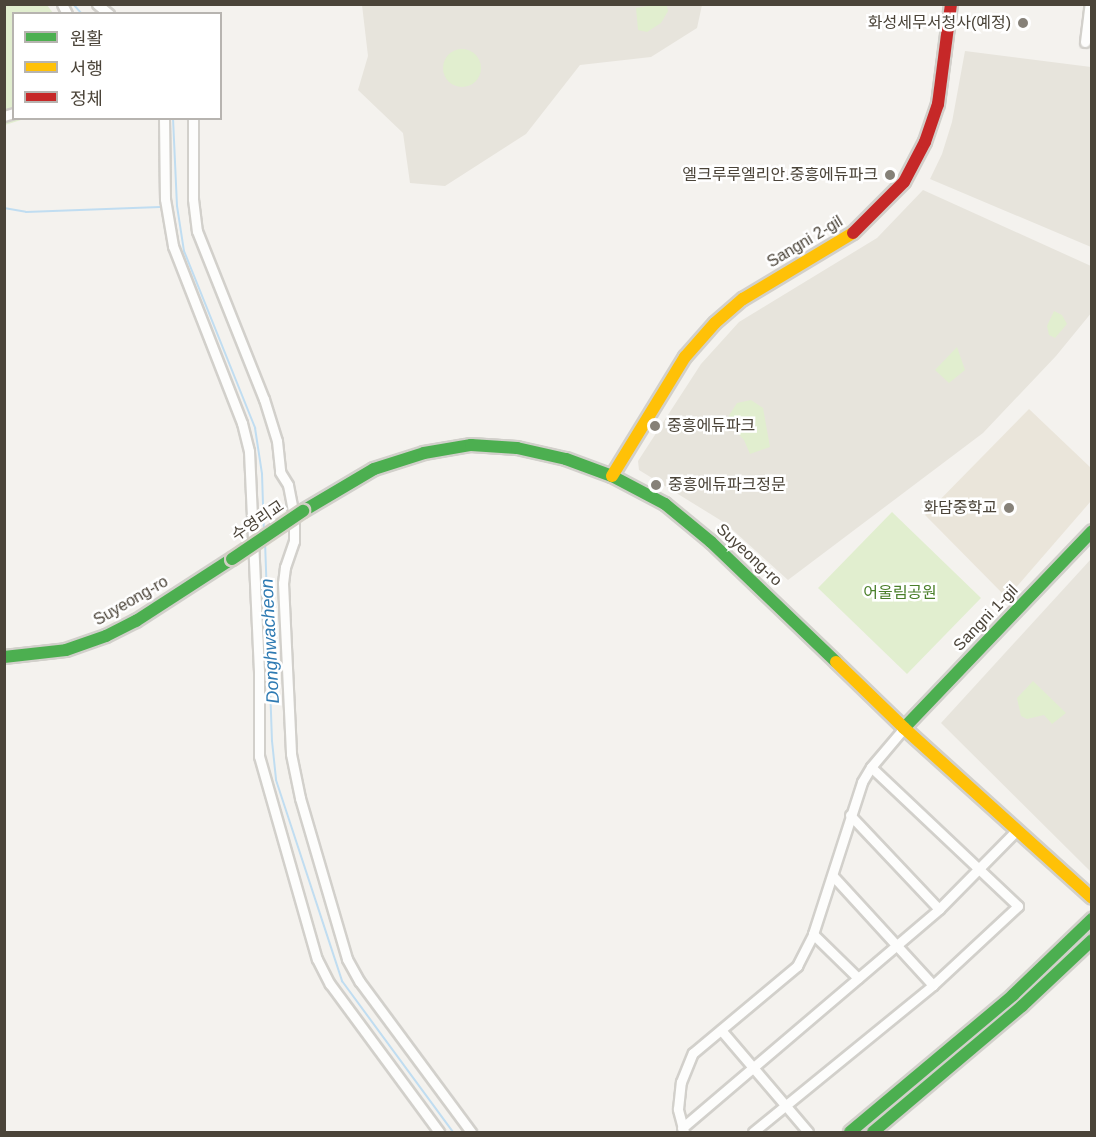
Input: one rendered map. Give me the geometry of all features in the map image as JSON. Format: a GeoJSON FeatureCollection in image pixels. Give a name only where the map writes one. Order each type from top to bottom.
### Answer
{"type":"FeatureCollection","features":[{"type":"Feature","properties":{"kind":"street","name":"Sangni 2-gil"},"geometry":{"type":"LineString","coordinates":[[612,476],[685,357],[715,322],[743,299],[850,236],[876,213],[904,182],[925,142],[938,104],[951,4]]}},
{"type":"Feature","properties":{"kind":"street"},"geometry":{"type":"LineString","coordinates":[[1085,42],[1090,4]]}},
{"type":"Feature","properties":{"kind":"street"},"geometry":{"type":"LineString","coordinates":[[164,120],[166,210],[172,246],[242,423],[249,451],[262,766],[317,958],[330,984],[439,1132]]}},
{"type":"Feature","properties":{"kind":"street"},"geometry":{"type":"LineString","coordinates":[[193,120],[193,199],[197,231],[264,399],[277,441],[280,472],[288,485],[294,516],[294,541],[285,567],[284,583],[291,754],[300,798],[347,959],[360,982],[471,1132]]}},
{"type":"Feature","properties":{"kind":"street","name":"Suyeong-ro"},"geometry":{"type":"LineString","coordinates":[[303,511],[374,469],[423,453],[471,444],[517,448],[566,459],[612,476],[665,504],[711,542],[904,728],[1092,898]]}},
{"type":"Feature","properties":{"kind":"street","name":"수영리교"},"geometry":{"type":"LineString","coordinates":[[232,559],[303,511]]}},
{"type":"Feature","properties":{"kind":"street","name":"Sangni 1-gil"},"geometry":{"type":"LineString","coordinates":[[904,728],[1092,531]]}},
{"type":"Feature","properties":{"kind":"street","name":"Suyeong-ro"},"geometry":{"type":"LineString","coordinates":[[4,657],[66,650],[106,636],[136,621],[232,559]]}},
{"type":"Feature","properties":{"kind":"street"},"geometry":{"type":"LineString","coordinates":[[904,728],[870,767],[850,815],[833,876],[813,934],[797,966],[693,1053],[681,1082],[678,1109],[683,1130],[939,909],[1018,829]]}},
{"type":"Feature","properties":{"kind":"street"},"geometry":{"type":"LineString","coordinates":[[753,1132],[933,985],[1018,906],[870,767]]}},
{"type":"Feature","properties":{"kind":"street"},"geometry":{"type":"LineString","coordinates":[[850,815],[939,909]]}},
{"type":"Feature","properties":{"kind":"street"},"geometry":{"type":"LineString","coordinates":[[833,876],[933,985]]}},
{"type":"Feature","properties":{"kind":"street"},"geometry":{"type":"LineString","coordinates":[[850,1132],[1013,995],[1092,919]]}},
{"type":"Feature","properties":{"kind":"street"},"geometry":{"type":"LineString","coordinates":[[813,934],[858,978]]}},
{"type":"Feature","properties":{"kind":"street"},"geometry":{"type":"LineString","coordinates":[[873,1132],[1022,1006],[1092,940]]}},
{"type":"Feature","properties":{"kind":"street"},"geometry":{"type":"LineString","coordinates":[[720,1030],[808,1132]]}},
{"type":"Feature","properties":{"kind":"shaded area"},"geometry":{"type":"Polygon","coordinates":[[[362,5],[702,5],[697,28],[651,57],[580,65],[526,134],[445,186],[410,183],[403,133],[358,90],[368,56],[362,5]]]}},
{"type":"Feature","properties":{"kind":"shaded area"},"geometry":{"type":"Polygon","coordinates":[[[965,51],[1091,67],[1091,247],[930,179],[942,154],[952,122],[965,51]]]}},
{"type":"Feature","properties":{"kind":"shaded area"},"geometry":{"type":"Polygon","coordinates":[[[923,190],[1091,266],[1092,312],[1056,356],[983,433],[788,580],[725,523],[639,470],[638,461],[701,364],[739,322],[877,238],[923,190]]]}},
{"type":"Feature","properties":{"kind":"shaded area","name":"화담중학교"},"geometry":{"type":"Polygon","coordinates":[[[1029,409],[1091,468],[1091,501],[1007,598],[925,515],[1029,409]]]}},
{"type":"Feature","properties":{"kind":"shaded area"},"geometry":{"type":"Polygon","coordinates":[[[1091,559],[1091,872],[941,723],[1091,559]]]}},
{"type":"Feature","properties":{"kind":"green space"},"geometry":{"type":"Polygon","coordinates":[[[660,4],[667,6],[668,11],[661,23],[647,32],[638,30],[636,8],[660,4]]]}},
{"type":"Feature","properties":{"kind":"green space"},"geometry":{"type":"Polygon","coordinates":[[[4,5],[47,5],[52,12],[12,12],[12,120],[21,120],[5,125],[4,5]]]}},
{"type":"Feature","properties":{"kind":"green space"},"geometry":{"type":"Polygon","coordinates":[[[462,49],[475,55],[481,68],[475,81],[462,87],[449,81],[443,68],[449,55],[462,49]]]}},
{"type":"Feature","properties":{"kind":"green space"},"geometry":{"type":"Polygon","coordinates":[[[1054,311],[1062,315],[1067,324],[1055,338],[1049,335],[1047,326],[1054,311]]]}},
{"type":"Feature","properties":{"kind":"green space"},"geometry":{"type":"Polygon","coordinates":[[[957,347],[965,370],[949,383],[935,370],[957,347]]]}},
{"type":"Feature","properties":{"kind":"green space"},"geometry":{"type":"Polygon","coordinates":[[[751,400],[763,408],[770,447],[750,454],[744,440],[731,426],[728,417],[737,403],[751,400]]]}},
{"type":"Feature","properties":{"kind":"green space","name":"어울림공원"},"geometry":{"type":"Polygon","coordinates":[[[892,512],[981,598],[907,674],[818,588],[892,512]]]}},
{"type":"Feature","properties":{"kind":"green space"},"geometry":{"type":"Polygon","coordinates":[[[1033,681],[1066,713],[1052,724],[1044,715],[1027,719],[1021,716],[1017,698],[1033,681]]]}},
{"type":"Feature","properties":{"kind":"waterway","name":"Donghwacheon"},"geometry":{"type":"LineString","coordinates":[[73,4],[80,12]]}},
{"type":"Feature","properties":{"kind":"waterway","name":"Donghwacheon"},"geometry":{"type":"LineString","coordinates":[[173,120],[177,206],[184,251],[255,428],[262,474],[264,533]]}},
{"type":"Feature","properties":{"kind":"waterway"},"geometry":{"type":"LineString","coordinates":[[4,208],[26,212],[160,207]]}},
{"type":"Feature","properties":{"kind":"waterway","name":"Donghwacheon"},"geometry":{"type":"LineString","coordinates":[[265,541],[272,741],[276,780],[342,981],[453,1132]]}},
{"type":"Feature","properties":{"kind":"traffic: fast"},"geometry":{"type":"LineString","coordinates":[[303,511],[374,469],[424,453],[471,445],[517,448],[566,459],[612,476],[665,504],[711,542],[836,662]]}},
{"type":"Feature","properties":{"kind":"traffic: fast"},"geometry":{"type":"LineString","coordinates":[[232,559],[303,511]]}},
{"type":"Feature","properties":{"kind":"traffic: fast"},"geometry":{"type":"LineString","coordinates":[[904,728],[1092,531]]}},
{"type":"Feature","properties":{"kind":"traffic: fast"},"geometry":{"type":"LineString","coordinates":[[4,657],[66,650],[106,636],[136,621],[232,559]]}},
{"type":"Feature","properties":{"kind":"traffic: fast"},"geometry":{"type":"LineString","coordinates":[[850,1132],[1013,995],[1092,919]]}},
{"type":"Feature","properties":{"kind":"traffic: fast"},"geometry":{"type":"LineString","coordinates":[[873,1132],[1022,1006],[1092,940]]}},
{"type":"Feature","properties":{"kind":"traffic: slow"},"geometry":{"type":"LineString","coordinates":[[612,476],[685,357],[715,323],[743,299],[853,233]]}},
{"type":"Feature","properties":{"kind":"traffic: slow"},"geometry":{"type":"LineString","coordinates":[[836,662],[904,728],[1092,898]]}},
{"type":"Feature","properties":{"kind":"traffic: jam"},"geometry":{"type":"LineString","coordinates":[[853,233],[904,182],[925,142],[938,104],[951,4]]}},
{"type":"Feature","properties":{"kind":"place","name":"화성세무서청사(예정)"},"geometry":{"type":"Point","coordinates":[1023,23]}},
{"type":"Feature","properties":{"kind":"place","name":"엘크루루엘리안.중흥에듀파크"},"geometry":{"type":"Point","coordinates":[890,175]}},
{"type":"Feature","properties":{"kind":"place","name":"중흥에듀파크"},"geometry":{"type":"Point","coordinates":[655,426]}},
{"type":"Feature","properties":{"kind":"place","name":"중흥에듀파크정문"},"geometry":{"type":"Point","coordinates":[656,485]}},
{"type":"Feature","properties":{"kind":"place","name":"화담중학교"},"geometry":{"type":"Point","coordinates":[1009,508]}}]}
